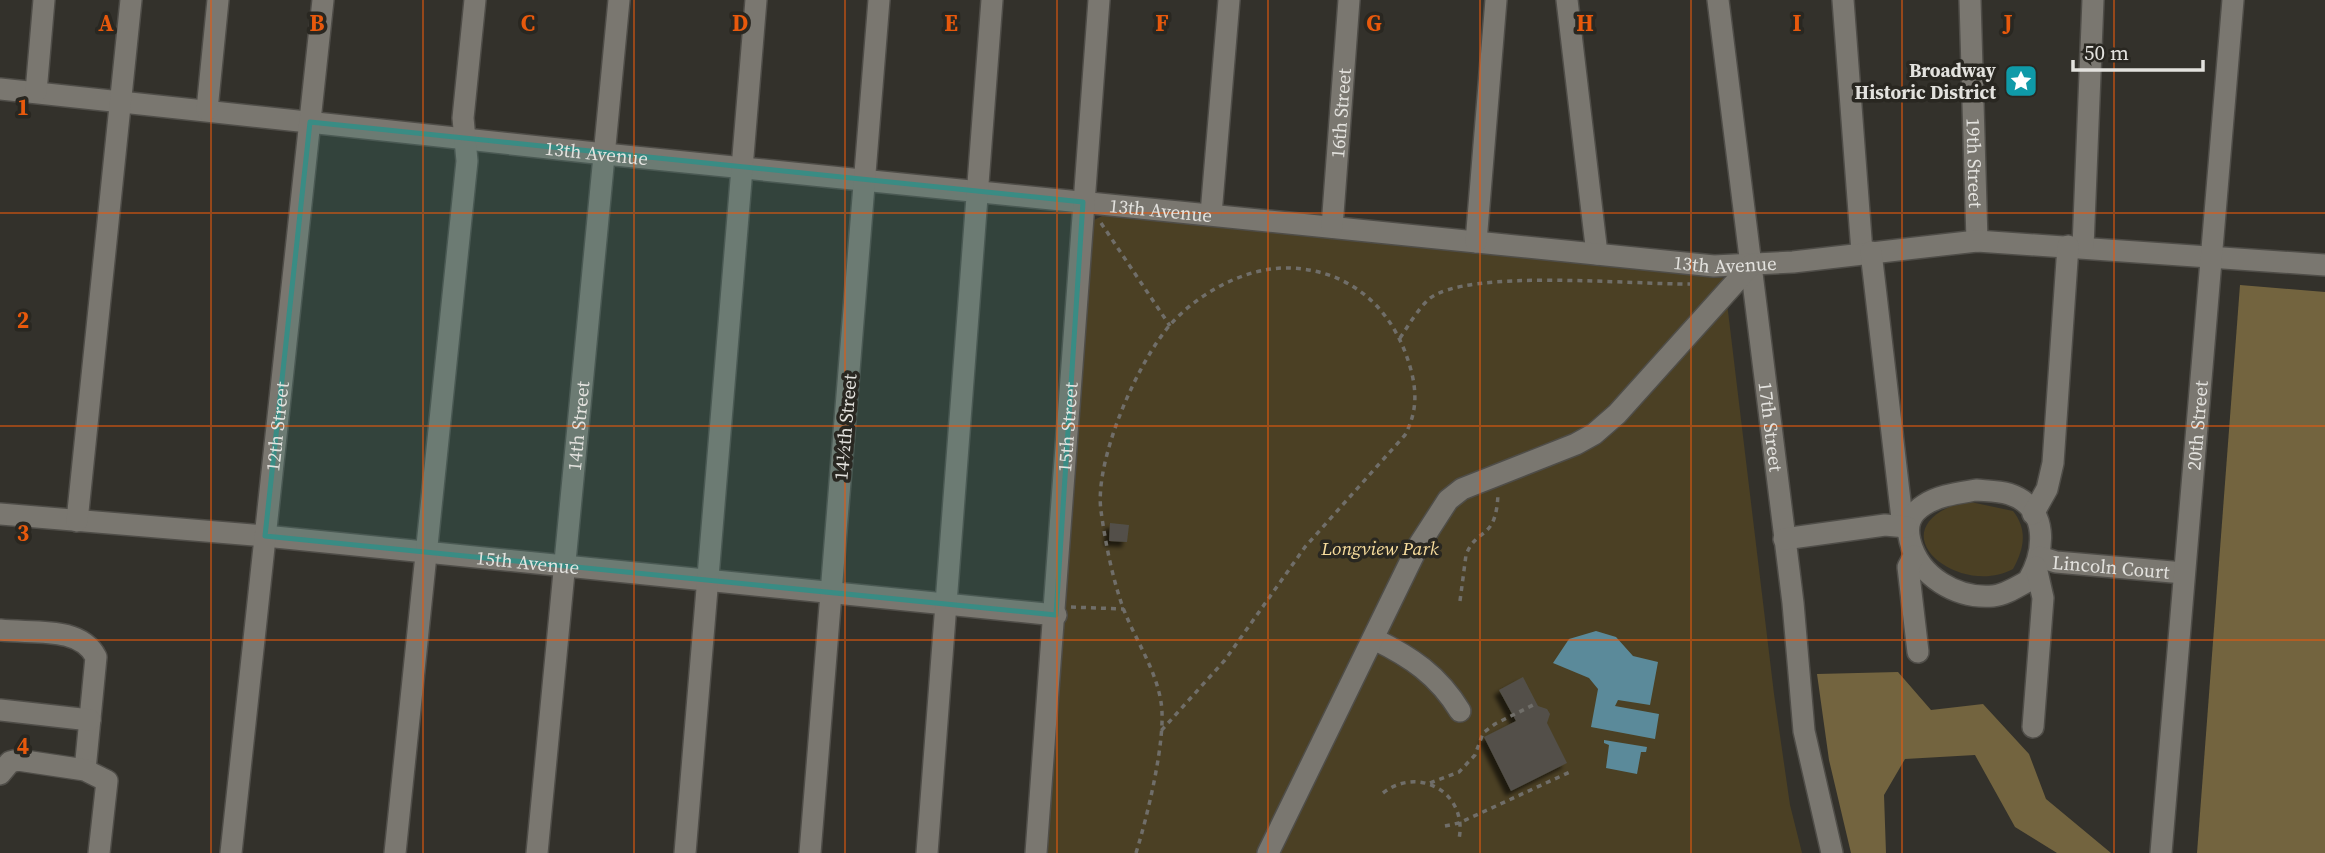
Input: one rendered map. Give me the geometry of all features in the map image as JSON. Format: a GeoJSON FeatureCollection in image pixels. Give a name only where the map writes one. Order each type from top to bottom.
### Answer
{"type":"FeatureCollection","features":[{"type":"Feature","properties":{"kind":"street"},"geometry":{"type":"LineString","coordinates":[[36,92],[44,0]]}},
{"type":"Feature","properties":{"kind":"street"},"geometry":{"type":"LineString","coordinates":[[77,521],[131,0]]}},
{"type":"Feature","properties":{"kind":"street"},"geometry":{"type":"LineString","coordinates":[[207,110],[218,0]]}},
{"type":"Feature","properties":{"kind":"street","name":"12th Street"},"geometry":{"type":"LineString","coordinates":[[231,853],[323,0]]}},
{"type":"Feature","properties":{"kind":"street"},"geometry":{"type":"LineString","coordinates":[[395,853],[467,161],[463,118],[475,0]]}},
{"type":"Feature","properties":{"kind":"street","name":"14th Street"},"geometry":{"type":"LineString","coordinates":[[537,853],[618,0]]}},
{"type":"Feature","properties":{"kind":"street"},"geometry":{"type":"LineString","coordinates":[[685,853],[756,0]]}},
{"type":"Feature","properties":{"kind":"street","name":"14½th Street"},"geometry":{"type":"LineString","coordinates":[[810,853],[879,0]]}},
{"type":"Feature","properties":{"kind":"street"},"geometry":{"type":"LineString","coordinates":[[927,853],[992,0]]}},
{"type":"Feature","properties":{"kind":"street","name":"15th Street"},"geometry":{"type":"LineString","coordinates":[[1036,853],[1090,209],[1099,0]]}},
{"type":"Feature","properties":{"kind":"street"},"geometry":{"type":"LineString","coordinates":[[1211,214],[1229,0]]}},
{"type":"Feature","properties":{"kind":"street","name":"16th Street"},"geometry":{"type":"LineString","coordinates":[[1332,228],[1349,0]]}},
{"type":"Feature","properties":{"kind":"street"},"geometry":{"type":"LineString","coordinates":[[1476,242],[1496,0]]}},
{"type":"Feature","properties":{"kind":"street"},"geometry":{"type":"LineString","coordinates":[[1567,0],[1597,254]]}},
{"type":"Feature","properties":{"kind":"street","name":"17th Street"},"geometry":{"type":"LineString","coordinates":[[1718,0],[1784,539],[1804,731],[1832,853]]}},
{"type":"Feature","properties":{"kind":"street"},"geometry":{"type":"LineString","coordinates":[[1843,0],[1866,252],[1905,527],[1914,556],[1909,567],[1918,652]]}},
{"type":"Feature","properties":{"kind":"street","name":"19th Street"},"geometry":{"type":"LineString","coordinates":[[1970,0],[1977,241]]}},
{"type":"Feature","properties":{"kind":"street"},"geometry":{"type":"LineString","coordinates":[[2033,514],[2047,489],[2053,463],[2076,246],[2093,0]]}},
{"type":"Feature","properties":{"kind":"street","name":"20th Street"},"geometry":{"type":"LineString","coordinates":[[2161,853],[2232,0]]}},
{"type":"Feature","properties":{"kind":"street","name":"13th Avenue"},"geometry":{"type":"LineString","coordinates":[[0,89],[605,155],[977,190],[1090,209],[1211,214],[1714,266],[1751,265],[1977,241],[2325,265]]}},
{"type":"Feature","properties":{"kind":"street"},"geometry":{"type":"LineString","coordinates":[[1268,853],[1417,548],[1448,500],[1462,489],[1594,434],[1617,414],[1751,265]]}},
{"type":"Feature","properties":{"kind":"street"},"geometry":{"type":"LineString","coordinates":[[1905,527],[1925,504],[1946,496],[1976,490],[2010,495],[2028,505],[2033,514]]}},
{"type":"Feature","properties":{"kind":"street","name":"15th Avenue"},"geometry":{"type":"LineString","coordinates":[[0,514],[265,536],[947,605],[1056,610]]}},
{"type":"Feature","properties":{"kind":"street","name":"Lincoln Court"},"geometry":{"type":"LineString","coordinates":[[1914,556],[1924,570],[1947,587],[1977,596],[1996,596],[2028,581],[2038,562],[2042,535],[2033,514]]}},
{"type":"Feature","properties":{"kind":"street"},"geometry":{"type":"LineString","coordinates":[[1784,539],[1885,525],[1905,527]]}},
{"type":"Feature","properties":{"kind":"street"},"geometry":{"type":"LineString","coordinates":[[2033,727],[2043,598],[2038,562]]}},
{"type":"Feature","properties":{"kind":"street","name":"Lincoln Court"},"geometry":{"type":"LineString","coordinates":[[2038,562],[2183,573]]}},
{"type":"Feature","properties":{"kind":"street"},"geometry":{"type":"LineString","coordinates":[[0,630],[76,636],[90,645],[96,657],[85,770]]}},
{"type":"Feature","properties":{"kind":"street"},"geometry":{"type":"LineString","coordinates":[[1374,639],[1424,666],[1448,691],[1460,711]]}},
{"type":"Feature","properties":{"kind":"street"},"geometry":{"type":"LineString","coordinates":[[0,710],[90,720]]}},
{"type":"Feature","properties":{"kind":"street"},"geometry":{"type":"LineString","coordinates":[[0,774],[9,762],[18,760],[85,770],[107,781],[99,853]]}},
{"type":"Feature","properties":{"kind":"path"},"geometry":{"type":"LineString","coordinates":[[1090,209],[1170,326]]}},
{"type":"Feature","properties":{"kind":"path"},"geometry":{"type":"LineString","coordinates":[[1136,853],[1149,812],[1160,732],[1161,703],[1156,682],[1125,609],[1101,510],[1105,463],[1112,435],[1134,386],[1170,326],[1202,298],[1236,279],[1279,268],[1326,273],[1359,289],[1383,311],[1400,338],[1416,390],[1413,421],[1405,435],[1306,547],[1225,660],[1160,732]]}},
{"type":"Feature","properties":{"kind":"path"},"geometry":{"type":"LineString","coordinates":[[1400,338],[1429,299],[1457,286],[1513,282],[1700,284]]}},
{"type":"Feature","properties":{"kind":"path"},"geometry":{"type":"LineString","coordinates":[[1460,601],[1469,548],[1495,523],[1499,475]]}},
{"type":"Feature","properties":{"kind":"path"},"geometry":{"type":"LineString","coordinates":[[1056,610],[1125,609]]}},
{"type":"Feature","properties":{"kind":"path"},"geometry":{"type":"LineString","coordinates":[[1383,793],[1403,782],[1430,783],[1459,772],[1475,755],[1483,733],[1535,704]]}},
{"type":"Feature","properties":{"kind":"path"},"geometry":{"type":"LineString","coordinates":[[1445,826],[1460,823],[1573,771]]}},
{"type":"Feature","properties":{"kind":"path"},"geometry":{"type":"LineString","coordinates":[[1430,783],[1449,796],[1460,823],[1459,839]]}},
{"type":"Feature","properties":{"kind":"highlighted area"},"geometry":{"type":"Polygon","coordinates":[[[310,122],[1083,202],[1056,615],[265,536],[310,122]]]}},
{"type":"Feature","properties":{"kind":"green space","name":"Longview Park"},"geometry":{"type":"Polygon","coordinates":[[[1108,213],[1724,278],[1774,694],[1790,805],[1802,853],[1046,853],[1094,220],[1108,213]]]}},
{"type":"Feature","properties":{"kind":"green space"},"geometry":{"type":"Polygon","coordinates":[[[1966,501],[2013,511],[2018,518],[2023,540],[2013,569],[1991,576],[1969,575],[1949,568],[1933,556],[1925,542],[1926,527],[1938,513],[1966,501]]]}},
{"type":"Feature","properties":{"kind":"shaded area"},"geometry":{"type":"Polygon","coordinates":[[[2240,285],[2325,292],[2325,853],[2197,853],[2240,285]]]}},
{"type":"Feature","properties":{"kind":"shaded area"},"geometry":{"type":"Polygon","coordinates":[[[1898,672],[1931,710],[1983,704],[2029,754],[2046,799],[2111,853],[2057,853],[2015,827],[1975,755],[1905,759],[1884,795],[1886,853],[1851,853],[1829,760],[1817,674],[1898,672]]]}},
{"type":"Feature","properties":{"kind":"water"},"geometry":{"type":"Polygon","coordinates":[[[1596,631],[1616,637],[1633,656],[1658,662],[1650,705],[1618,700],[1615,706],[1659,714],[1655,739],[1591,727],[1598,689],[1589,678],[1553,663],[1569,639],[1596,631]]]}},
{"type":"Feature","properties":{"kind":"water"},"geometry":{"type":"Polygon","coordinates":[[[1604,740],[1647,747],[1646,752],[1641,752],[1637,774],[1606,768],[1609,745],[1604,743],[1604,740]]]}},
{"type":"Feature","properties":{"kind":"building"},"geometry":{"type":"Polygon","coordinates":[[[1110,523],[1129,525],[1127,542],[1109,541],[1110,523]]]}},
{"type":"Feature","properties":{"kind":"building"},"geometry":{"type":"Polygon","coordinates":[[[1523,677],[1538,706],[1547,709],[1550,714],[1547,723],[1567,763],[1511,791],[1484,737],[1516,721],[1499,690],[1523,677]]]}},
{"type":"Feature","properties":{"kind":"place","name":"Broadway Historic District"},"geometry":{"type":"Point","coordinates":[2021,81]}}]}
